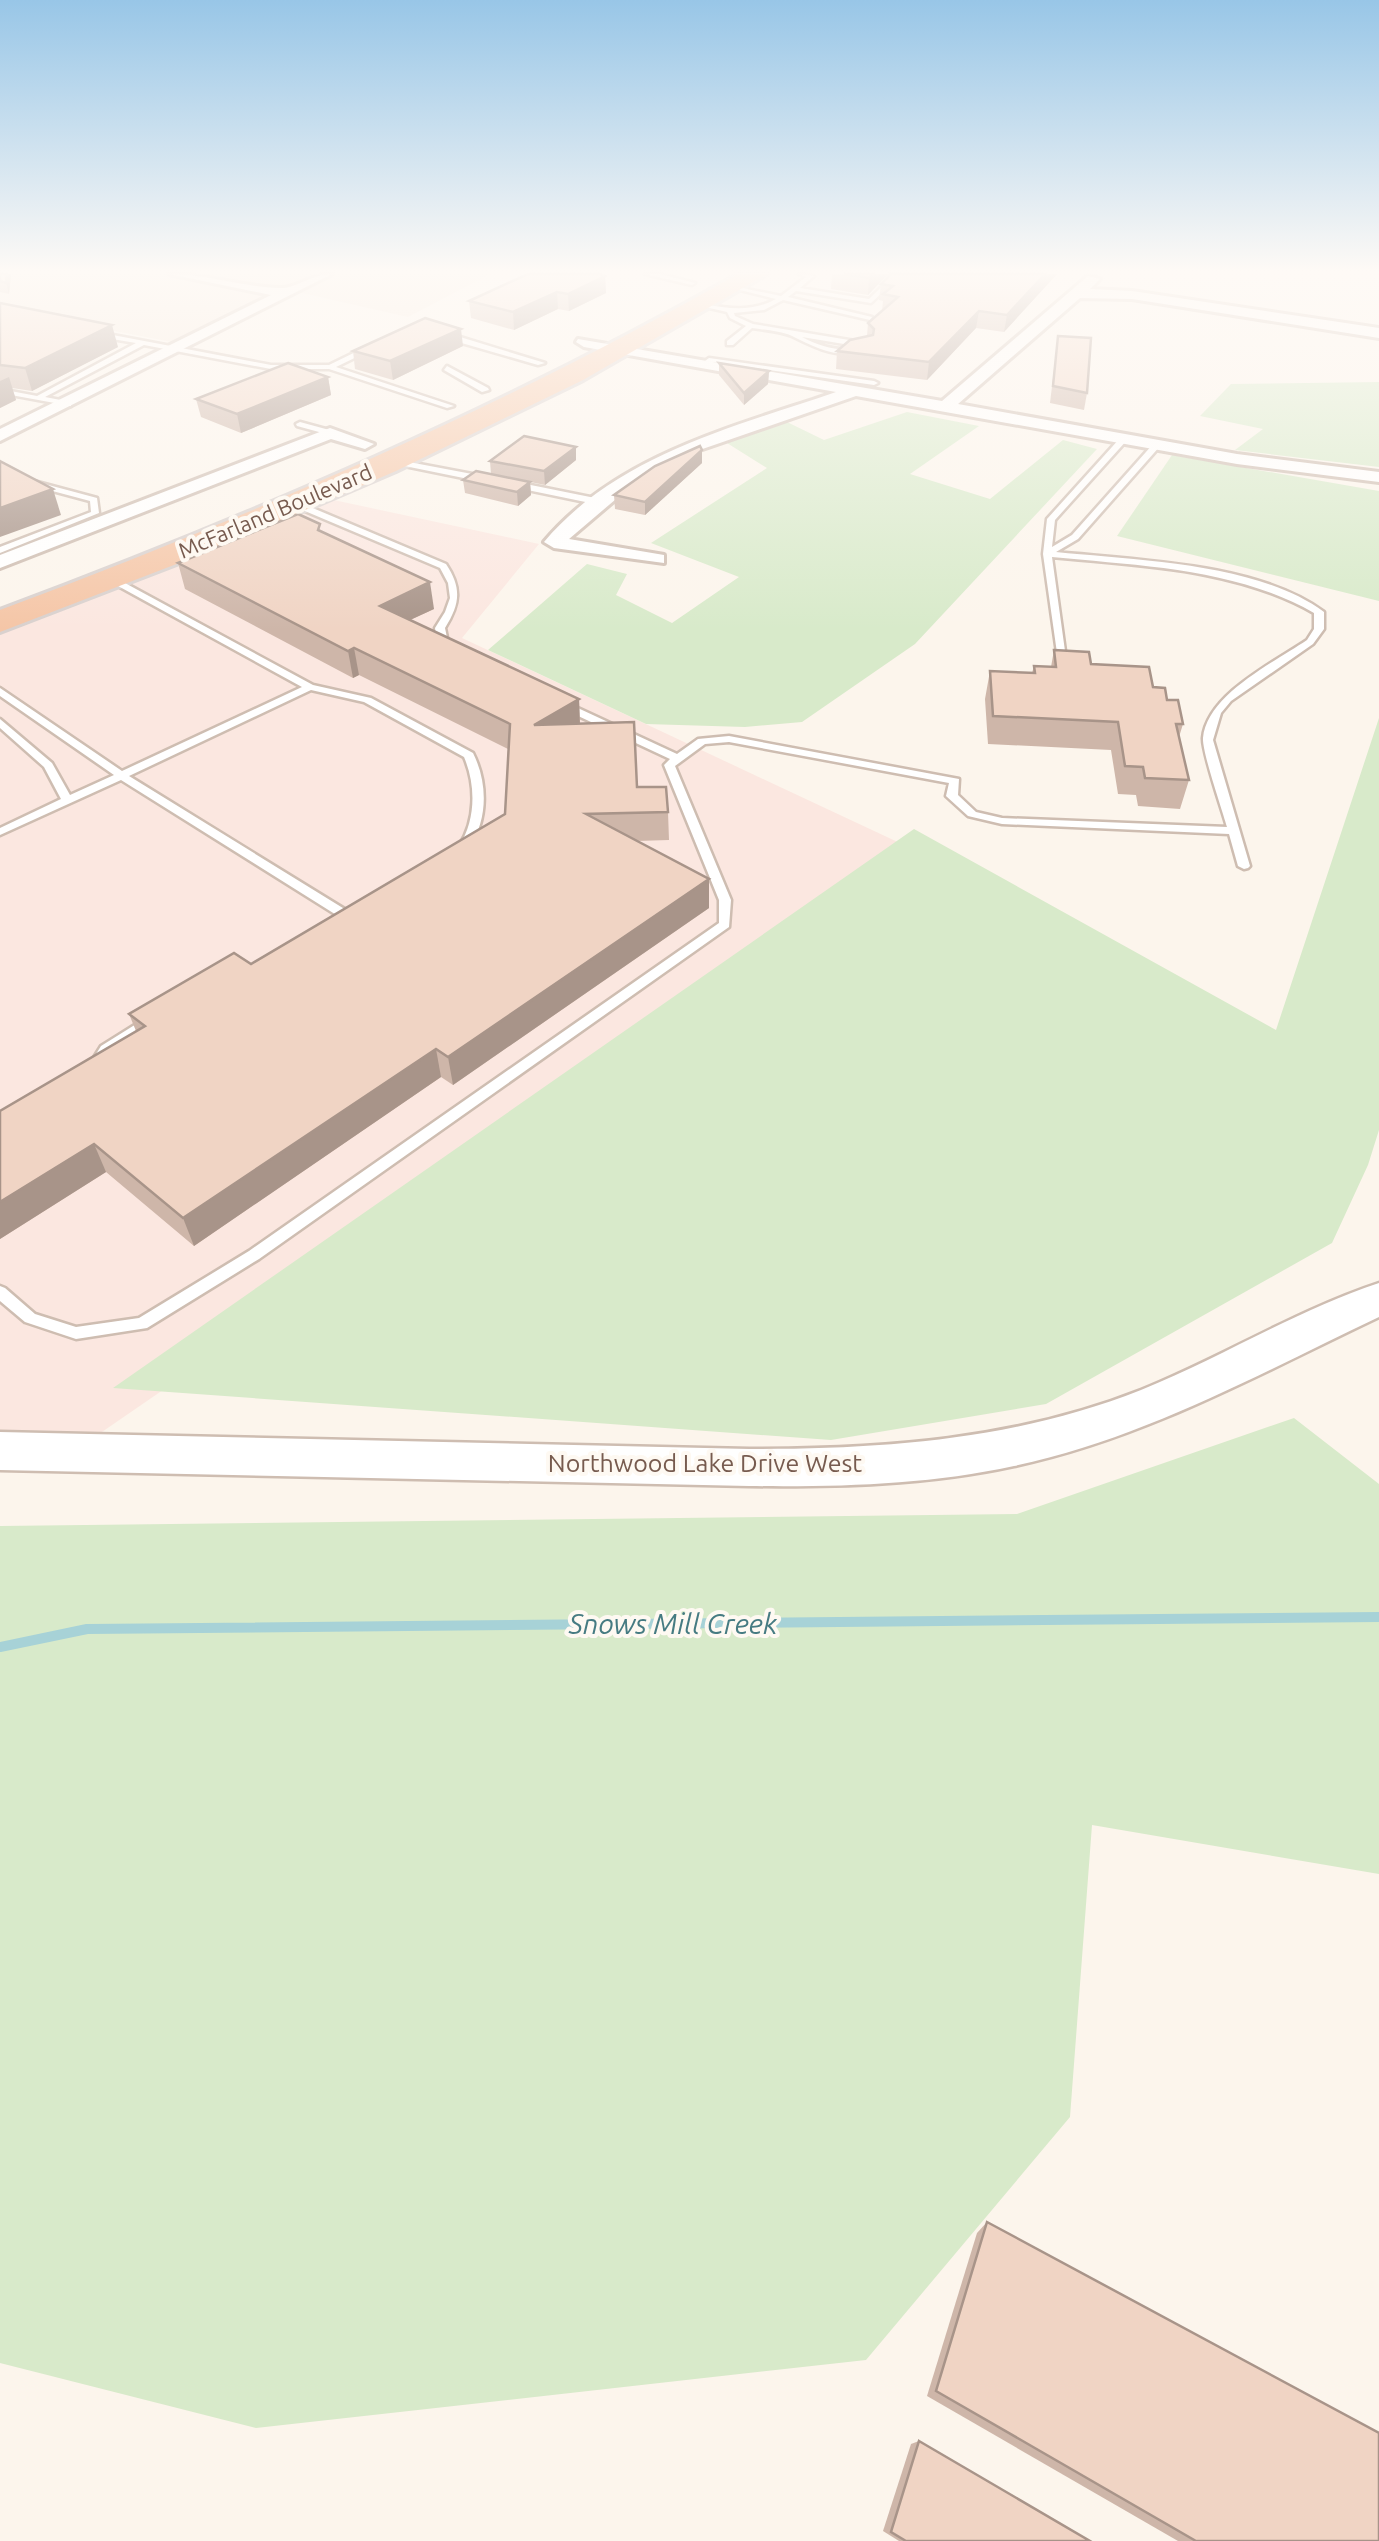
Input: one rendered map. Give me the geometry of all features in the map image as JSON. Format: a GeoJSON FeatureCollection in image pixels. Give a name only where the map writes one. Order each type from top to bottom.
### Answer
{"type":"FeatureCollection","features":[{"type":"Feature","properties":{"kind":"highway","name":"McFarland Boulevard"},"geometry":{"type":"LineString","coordinates":[[0,622],[296,504],[450,406],[479,393]]}},
{"type":"Feature","properties":{"kind":"highway","name":"McFarland Boulevard"},"geometry":{"type":"LineString","coordinates":[[0,591],[182,521],[365,444],[399,439],[516,393]]}},
{"type":"Feature","properties":{"kind":"highway"},"geometry":{"type":"LineString","coordinates":[[112,579],[104,571],[110,564],[148,547],[182,521]]}},
{"type":"Feature","properties":{"kind":"street"},"geometry":{"type":"LineString","coordinates":[[0,436],[91,393]]}},
{"type":"Feature","properties":{"kind":"street"},"geometry":{"type":"LineString","coordinates":[[657,558],[554,542],[600,502],[682,450],[853,393]]}},
{"type":"Feature","properties":{"kind":"street"},"geometry":{"type":"LineString","coordinates":[[858,393],[1158,445],[1379,477]]}},
{"type":"Feature","properties":{"kind":"street"},"geometry":{"type":"LineString","coordinates":[[945,408],[963,393]]}},
{"type":"Feature","properties":{"kind":"street"},"geometry":{"type":"LineString","coordinates":[[0,562],[330,433],[365,444]]}},
{"type":"Feature","properties":{"kind":"street","name":"Northwood Lake Drive West"},"geometry":{"type":"LineString","coordinates":[[0,1450],[671,1465],[898,1464],[981,1454],[1096,1425],[1202,1386],[1379,1298]]}},
{"type":"Feature","properties":{"kind":"lane"},"geometry":{"type":"LineString","coordinates":[[9,393],[68,404]]}},
{"type":"Feature","properties":{"kind":"lane"},"geometry":{"type":"LineString","coordinates":[[38,398],[48,393]]}},
{"type":"Feature","properties":{"kind":"lane"},"geometry":{"type":"LineString","coordinates":[[409,393],[450,406]]}},
{"type":"Feature","properties":{"kind":"lane"},"geometry":{"type":"LineString","coordinates":[[300,424],[330,433]]}},
{"type":"Feature","properties":{"kind":"lane"},"geometry":{"type":"LineString","coordinates":[[399,439],[600,502]]}},
{"type":"Feature","properties":{"kind":"lane"},"geometry":{"type":"LineString","coordinates":[[1060,651],[1047,554],[1050,520],[1124,439]]}},
{"type":"Feature","properties":{"kind":"lane"},"geometry":{"type":"LineString","coordinates":[[1047,554],[1074,537],[1158,445]]}},
{"type":"Feature","properties":{"kind":"lane"},"geometry":{"type":"LineString","coordinates":[[0,474],[94,500],[95,513],[0,550]]}},
{"type":"Feature","properties":{"kind":"lane"},"geometry":{"type":"LineString","coordinates":[[296,504],[444,566],[455,583],[456,603],[440,628],[443,648],[461,657]]}},
{"type":"Feature","properties":{"kind":"lane"},"geometry":{"type":"LineString","coordinates":[[1047,554],[1162,565],[1264,587],[1298,598],[1319,612],[1319,629],[1310,642],[1227,699],[1216,712],[1208,740],[1244,866]]}},
{"type":"Feature","properties":{"kind":"lane"},"geometry":{"type":"LineString","coordinates":[[112,579],[310,687],[366,700],[469,755],[475,767],[476,830],[468,844],[454,854]]}},
{"type":"Feature","properties":{"kind":"lane"},"geometry":{"type":"LineString","coordinates":[[0,832],[310,687]]}},
{"type":"Feature","properties":{"kind":"lane"},"geometry":{"type":"LineString","coordinates":[[0,690],[121,775],[347,916]]}},
{"type":"Feature","properties":{"kind":"lane"},"geometry":{"type":"LineString","coordinates":[[551,699],[678,758]]}},
{"type":"Feature","properties":{"kind":"lane"},"geometry":{"type":"LineString","coordinates":[[0,722],[48,764],[67,800]]}},
{"type":"Feature","properties":{"kind":"lane"},"geometry":{"type":"LineString","coordinates":[[0,1292],[30,1318],[76,1333],[142,1324],[254,1255],[725,924],[725,900],[670,774],[669,765],[702,740],[729,739],[955,781],[952,796],[972,814],[1002,822],[1234,831]]}},
{"type":"Feature","properties":{"kind":"lane"},"geometry":{"type":"LineString","coordinates":[[320,932],[362,908]]}},
{"type":"Feature","properties":{"kind":"lane"},"geometry":{"type":"LineString","coordinates":[[87,1068],[117,1041],[167,1010]]}},
{"type":"Feature","properties":{"kind":"shaded area"},"geometry":{"type":"Polygon","coordinates":[[[315,496],[539,544],[462,638],[934,859],[99,1434],[0,1439],[0,622],[315,496]]]}},
{"type":"Feature","properties":{"kind":"green space"},"geometry":{"type":"Polygon","coordinates":[[[1223,393],[1379,393],[1379,467],[1235,450],[1263,429],[1200,416],[1223,393]]]}},
{"type":"Feature","properties":{"kind":"green space"},"geometry":{"type":"Polygon","coordinates":[[[907,412],[979,426],[910,474],[990,499],[1063,440],[1097,449],[915,644],[802,722],[745,727],[646,724],[488,650],[587,564],[627,574],[616,595],[672,623],[739,577],[651,543],[767,468],[727,443],[787,422],[824,440],[907,412]]]}},
{"type":"Feature","properties":{"kind":"green space"},"geometry":{"type":"Polygon","coordinates":[[[1172,455],[1379,491],[1379,601],[1117,536],[1172,455]]]}},
{"type":"Feature","properties":{"kind":"green space"},"geometry":{"type":"Polygon","coordinates":[[[1379,718],[1379,1130],[1368,1165],[1332,1243],[1046,1404],[831,1440],[113,1388],[914,829],[1276,1030],[1379,718]]]}},
{"type":"Feature","properties":{"kind":"green space"},"geometry":{"type":"Polygon","coordinates":[[[1294,1418],[1379,1484],[1379,1874],[1092,1825],[1070,2117],[866,2360],[256,2428],[0,2363],[0,1526],[1017,1514],[1294,1418]]]}},
{"type":"Feature","properties":{"kind":"building"},"geometry":{"type":"Polygon","coordinates":[[[212,393],[290,393],[237,414],[196,399],[212,393]]]}},
{"type":"Feature","properties":{"kind":"building"},"geometry":{"type":"Polygon","coordinates":[[[524,436],[576,447],[544,471],[490,461],[524,436]]]}},
{"type":"Feature","properties":{"kind":"building"},"geometry":{"type":"Polygon","coordinates":[[[700,446],[702,450],[645,502],[614,495],[655,466],[700,446]]]}},
{"type":"Feature","properties":{"kind":"building"},"geometry":{"type":"Polygon","coordinates":[[[0,461],[53,489],[0,508],[0,461]]]}},
{"type":"Feature","properties":{"kind":"building"},"geometry":{"type":"Polygon","coordinates":[[[476,471],[530,482],[517,492],[463,480],[476,471]]]}},
{"type":"Feature","properties":{"kind":"building"},"geometry":{"type":"Polygon","coordinates":[[[298,514],[320,524],[318,530],[430,582],[380,606],[579,699],[534,725],[634,722],[637,787],[666,787],[668,812],[586,814],[709,879],[448,1057],[436,1049],[183,1218],[94,1144],[0,1202],[0,1111],[145,1026],[129,1014],[234,953],[251,964],[505,814],[510,724],[354,648],[348,651],[178,563],[298,514]]]}},
{"type":"Feature","properties":{"kind":"building"},"geometry":{"type":"Polygon","coordinates":[[[1054,650],[1089,652],[1091,664],[1149,667],[1153,687],[1165,688],[1167,700],[1178,700],[1183,724],[1176,724],[1189,780],[1145,778],[1143,767],[1125,766],[1118,722],[993,716],[990,671],[1035,673],[1034,666],[1056,667],[1054,650]]]}},
{"type":"Feature","properties":{"kind":"building"},"geometry":{"type":"Polygon","coordinates":[[[987,2222],[1379,2433],[1379,2541],[1196,2541],[936,2391],[987,2222]]]}},
{"type":"Feature","properties":{"kind":"building"},"geometry":{"type":"Polygon","coordinates":[[[919,2441],[1090,2541],[906,2541],[891,2532],[919,2441]]]}},
{"type":"Feature","properties":{"kind":"waterway","name":"Snows Mill Creek"},"geometry":{"type":"LineString","coordinates":[[0,1647],[87,1629],[1379,1617]]}}]}
